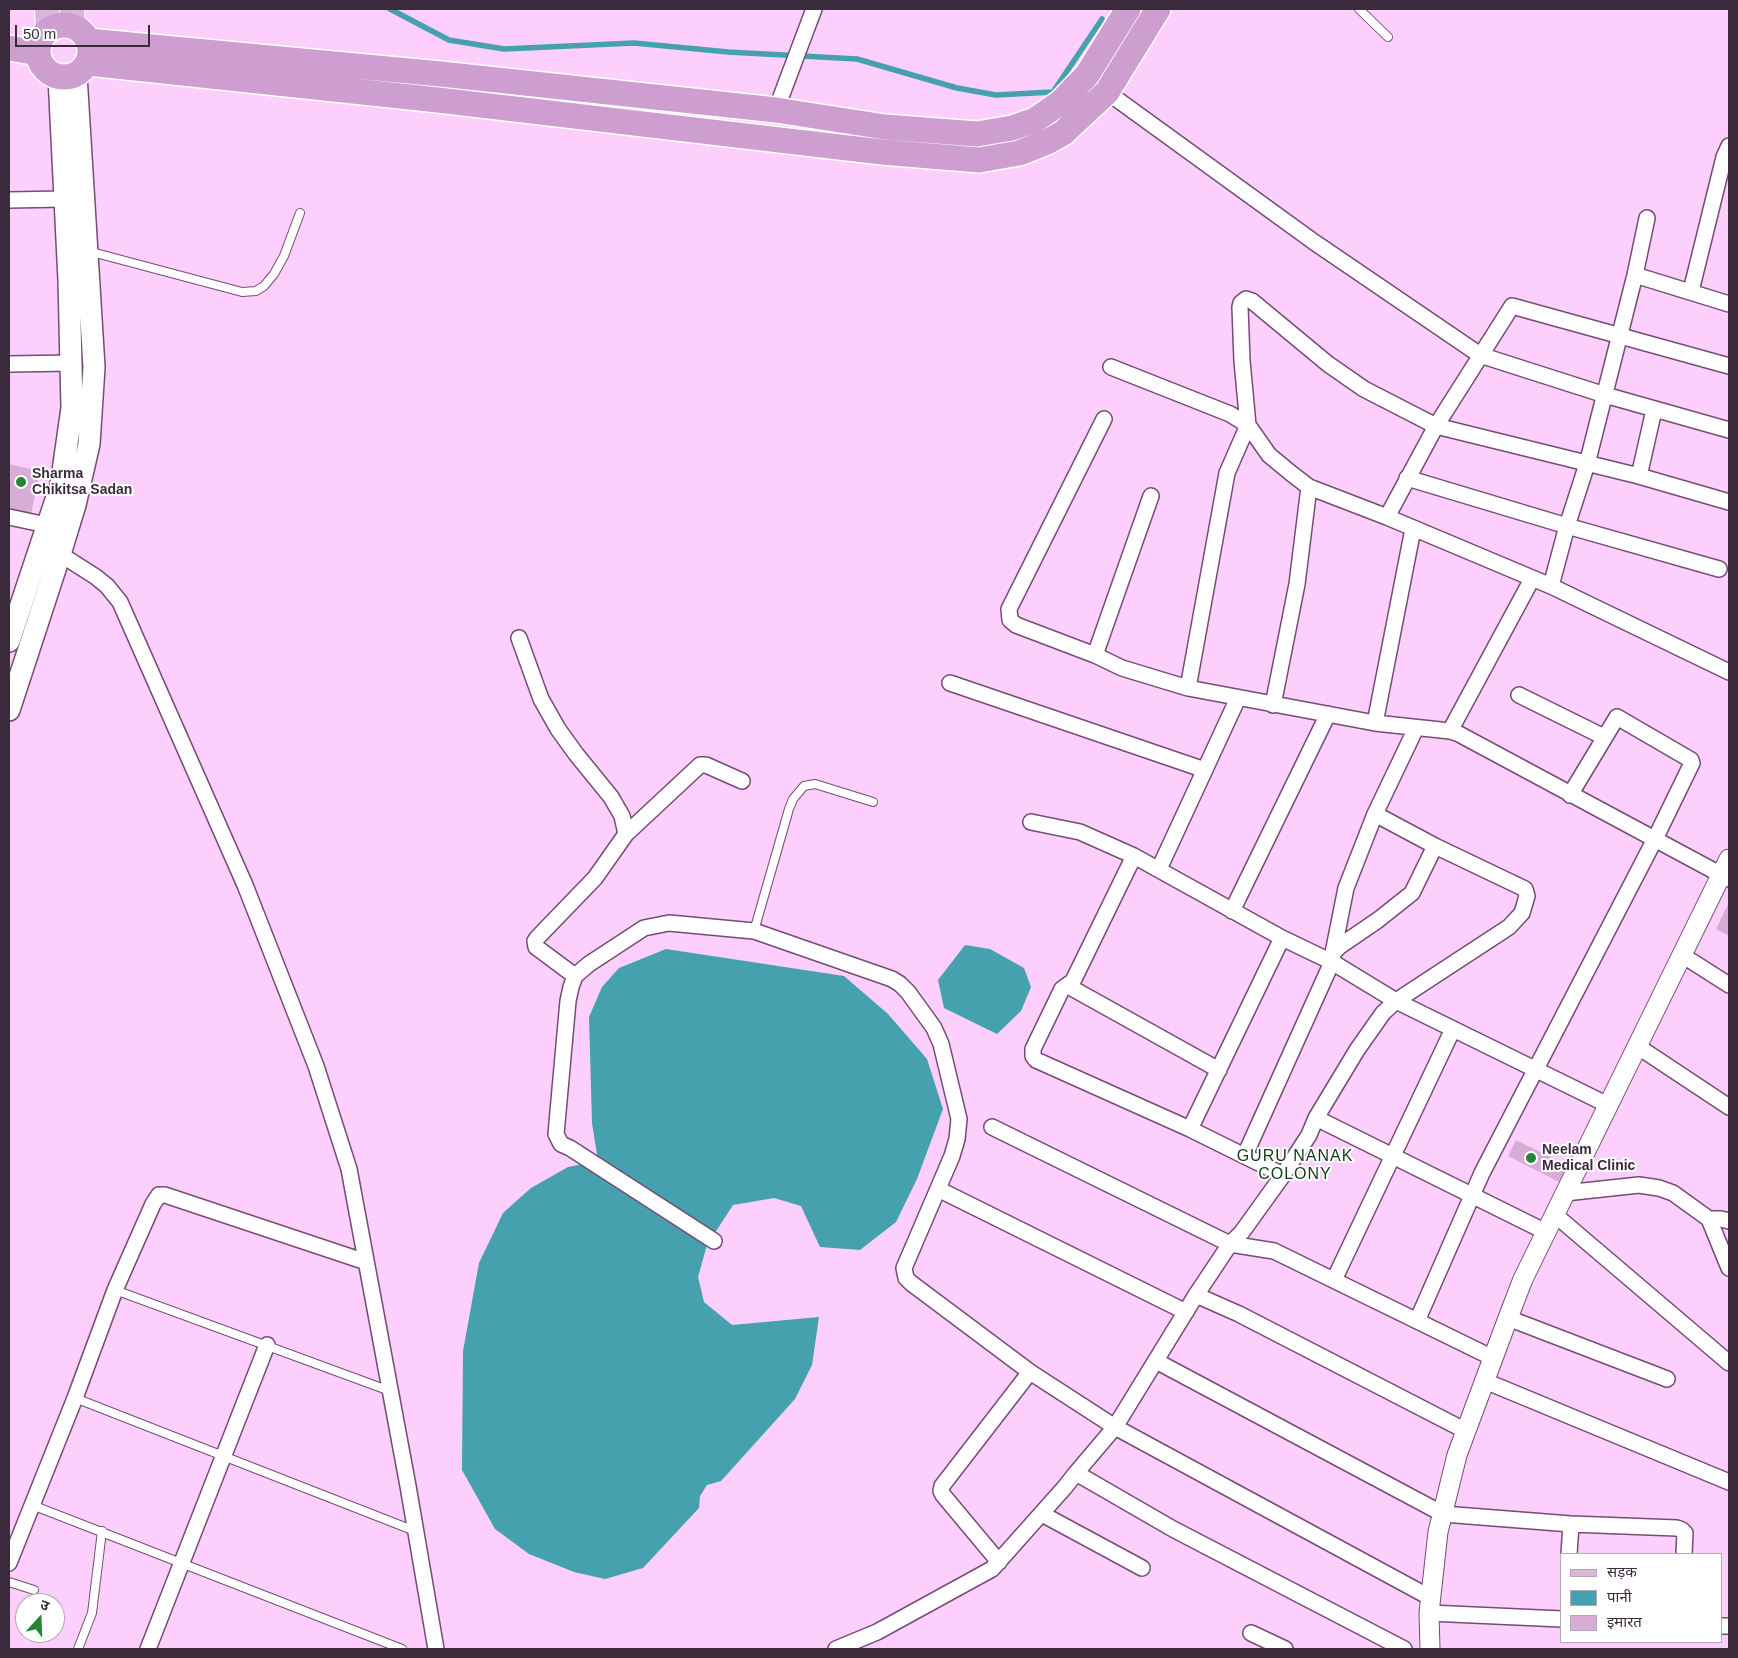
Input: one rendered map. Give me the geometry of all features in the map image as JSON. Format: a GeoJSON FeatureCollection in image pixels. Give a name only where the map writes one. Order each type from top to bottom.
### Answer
{"type":"FeatureCollection","features":[{"type":"Feature","properties":{"kind":"highway"},"geometry":{"type":"LineString","coordinates":[[44,31],[40,62],[47,71],[76,48],[431,73],[776,110],[885,127],[977,134],[1012,128],[1035,120],[1049,111],[1087,75],[1128,9]]}},
{"type":"Feature","properties":{"kind":"highway"},"geometry":{"type":"LineString","coordinates":[[76,48],[438,100],[882,152],[979,160],[1019,153],[1047,142],[1063,133],[1107,92],[1158,9]]}},
{"type":"Feature","properties":{"kind":"highway"},"geometry":{"type":"LineString","coordinates":[[9,48],[44,31],[62,25],[76,48]]}},
{"type":"Feature","properties":{"kind":"main road"},"geometry":{"type":"LineString","coordinates":[[9,641],[40,546],[58,527],[89,444],[94,367],[77,248],[65,199],[76,48]]}},
{"type":"Feature","properties":{"kind":"main road"},"geometry":{"type":"LineString","coordinates":[[9,710],[60,554],[58,527],[61,485],[72,408],[71,363],[77,248],[76,48]]}},
{"type":"Feature","properties":{"kind":"street"},"geometry":{"type":"LineString","coordinates":[[776,110],[814,9]]}},
{"type":"Feature","properties":{"kind":"street"},"geometry":{"type":"LineString","coordinates":[[1107,92],[1314,242],[1480,355],[1654,410],[1729,430]]}},
{"type":"Feature","properties":{"kind":"street"},"geometry":{"type":"LineString","coordinates":[[1691,292],[1724,157],[1729,146]]}},
{"type":"Feature","properties":{"kind":"street"},"geometry":{"type":"LineString","coordinates":[[9,200],[65,199]]}},
{"type":"Feature","properties":{"kind":"street"},"geometry":{"type":"LineString","coordinates":[[1551,586],[1605,395],[1647,218]]}},
{"type":"Feature","properties":{"kind":"street"},"geometry":{"type":"LineString","coordinates":[[1635,275],[1729,304]]}},
{"type":"Feature","properties":{"kind":"street"},"geometry":{"type":"LineString","coordinates":[[1188,688],[1227,473],[1248,425],[1242,361],[1240,307],[1243,300],[1249,299],[1281,323],[1328,364],[1364,389],[1436,426],[1639,476],[1729,502]]}},
{"type":"Feature","properties":{"kind":"street"},"geometry":{"type":"LineString","coordinates":[[1387,517],[1436,426],[1512,306],[1729,366]]}},
{"type":"Feature","properties":{"kind":"street"},"geometry":{"type":"LineString","coordinates":[[9,364],[71,363]]}},
{"type":"Feature","properties":{"kind":"street"},"geometry":{"type":"LineString","coordinates":[[1111,367],[1230,414],[1248,425],[1269,454],[1309,487],[1387,517],[1551,586],[1729,672]]}},
{"type":"Feature","properties":{"kind":"street"},"geometry":{"type":"LineString","coordinates":[[1639,476],[1654,410]]}},
{"type":"Feature","properties":{"kind":"street"},"geometry":{"type":"LineString","coordinates":[[1104,419],[1009,609],[1008,616],[1016,625],[1095,655],[1122,668],[1188,688],[1375,723],[1450,731],[1459,734],[1655,839],[1727,871],[1682,955],[1554,1214],[1523,1279],[1508,1318],[1457,1455],[1442,1514],[1438,1532],[1430,1606],[1430,1649]]}},
{"type":"Feature","properties":{"kind":"street"},"geometry":{"type":"LineString","coordinates":[[1407,478],[1719,569]]}},
{"type":"Feature","properties":{"kind":"street"},"geometry":{"type":"LineString","coordinates":[[1274,705],[1297,584],[1309,487]]}},
{"type":"Feature","properties":{"kind":"street"},"geometry":{"type":"LineString","coordinates":[[1095,655],[1151,496]]}},
{"type":"Feature","properties":{"kind":"street"},"geometry":{"type":"LineString","coordinates":[[9,518],[58,527]]}},
{"type":"Feature","properties":{"kind":"street"},"geometry":{"type":"LineString","coordinates":[[1375,723],[1413,529]]}},
{"type":"Feature","properties":{"kind":"street"},"geometry":{"type":"LineString","coordinates":[[40,546],[60,554],[96,577],[107,586],[120,602],[245,885],[316,1066],[349,1169],[436,1649]]}},
{"type":"Feature","properties":{"kind":"street"},"geometry":{"type":"LineString","coordinates":[[1450,731],[1532,579]]}},
{"type":"Feature","properties":{"kind":"street"},"geometry":{"type":"LineString","coordinates":[[519,638],[541,699],[567,742],[612,797],[622,816],[626,834]]}},
{"type":"Feature","properties":{"kind":"street"},"geometry":{"type":"LineString","coordinates":[[950,683],[1205,770]]}},
{"type":"Feature","properties":{"kind":"street"},"geometry":{"type":"LineString","coordinates":[[1519,695],[1604,737]]}},
{"type":"Feature","properties":{"kind":"street"},"geometry":{"type":"LineString","coordinates":[[1159,869],[1238,698]]}},
{"type":"Feature","properties":{"kind":"street"},"geometry":{"type":"LineString","coordinates":[[1232,911],[1328,714]]}},
{"type":"Feature","properties":{"kind":"street"},"geometry":{"type":"LineString","coordinates":[[1417,1321],[1472,1195],[1655,839],[1692,765],[1692,761],[1618,717],[1615,718],[1570,795]]}},
{"type":"Feature","properties":{"kind":"street"},"geometry":{"type":"LineString","coordinates":[[1245,1155],[1332,957],[1346,888],[1375,814],[1416,728]]}},
{"type":"Feature","properties":{"kind":"street"},"geometry":{"type":"LineString","coordinates":[[575,976],[536,947],[535,941],[595,878],[626,834],[702,764],[742,781]]}},
{"type":"Feature","properties":{"kind":"street"},"geometry":{"type":"LineString","coordinates":[[836,1649],[864,1644],[877,1632],[992,1569],[1066,1487],[1076,1472],[1115,1427],[1196,1295],[1230,1244],[1242,1232],[1282,1175],[1309,1134],[1316,1118],[1358,1050],[1383,1013],[1396,1001],[1509,928],[1522,913],[1527,896],[1525,889],[1375,814]]}},
{"type":"Feature","properties":{"kind":"street"},"geometry":{"type":"LineString","coordinates":[[1031,822],[1080,832],[1134,856],[1282,938],[1332,957],[1396,1001],[1608,1106]]}},
{"type":"Feature","properties":{"kind":"street"},"geometry":{"type":"LineString","coordinates":[[1332,957],[1340,946],[1378,920],[1412,893],[1436,846]]}},
{"type":"Feature","properties":{"kind":"street"},"geometry":{"type":"LineString","coordinates":[[1134,856],[1073,981],[1062,989],[1033,1049],[1033,1056],[1036,1060],[1190,1129],[1282,1175]]}},
{"type":"Feature","properties":{"kind":"street"},"geometry":{"type":"LineString","coordinates":[[714,1241],[561,1144],[556,1134],[568,1001],[570,987],[575,976],[589,964],[644,928],[669,923],[754,931],[892,979],[900,984],[934,1028],[941,1044],[959,1119],[957,1139],[952,1156],[904,1268],[906,1278],[1030,1372],[1115,1427],[1430,1606],[1560,1619]]}},
{"type":"Feature","properties":{"kind":"street"},"geometry":{"type":"LineString","coordinates":[[1190,1129],[1282,938]]}},
{"type":"Feature","properties":{"kind":"street"},"geometry":{"type":"LineString","coordinates":[[1682,955],[1729,985]]}},
{"type":"Feature","properties":{"kind":"street"},"geometry":{"type":"LineString","coordinates":[[1068,986],[1219,1070]]}},
{"type":"Feature","properties":{"kind":"street"},"geometry":{"type":"LineString","coordinates":[[1334,1280],[1453,1029]]}},
{"type":"Feature","properties":{"kind":"street"},"geometry":{"type":"LineString","coordinates":[[1637,1046],[1729,1107]]}},
{"type":"Feature","properties":{"kind":"street"},"geometry":{"type":"LineString","coordinates":[[1316,1118],[1546,1232]]}},
{"type":"Feature","properties":{"kind":"street"},"geometry":{"type":"LineString","coordinates":[[992,1127],[1230,1244],[1274,1251],[1493,1358]]}},
{"type":"Feature","properties":{"kind":"street"},"geometry":{"type":"LineString","coordinates":[[1565,1193],[1639,1185],[1651,1186],[1673,1193],[1709,1219],[1729,1268]]}},
{"type":"Feature","properties":{"kind":"street"},"geometry":{"type":"LineString","coordinates":[[938,1189],[1186,1312]]}},
{"type":"Feature","properties":{"kind":"street"},"geometry":{"type":"LineString","coordinates":[[9,1563],[75,1398],[115,1290],[156,1198],[161,1195],[366,1262]]}},
{"type":"Feature","properties":{"kind":"street"},"geometry":{"type":"LineString","coordinates":[[1554,1214],[1729,1363]]}},
{"type":"Feature","properties":{"kind":"street"},"geometry":{"type":"LineString","coordinates":[[1709,1219],[1729,1221]]}},
{"type":"Feature","properties":{"kind":"street"},"geometry":{"type":"LineString","coordinates":[[1196,1295],[1240,1314],[1466,1430]]}},
{"type":"Feature","properties":{"kind":"street"},"geometry":{"type":"LineString","coordinates":[[1508,1318],[1667,1379]]}},
{"type":"Feature","properties":{"kind":"street"},"geometry":{"type":"LineString","coordinates":[[148,1649],[267,1345]]}},
{"type":"Feature","properties":{"kind":"street"},"geometry":{"type":"LineString","coordinates":[[1156,1361],[1442,1514],[1571,1524],[1677,1528],[1685,1533],[1684,1553]]}},
{"type":"Feature","properties":{"kind":"street"},"geometry":{"type":"LineString","coordinates":[[998,1562],[941,1492],[942,1486],[1030,1372]]}},
{"type":"Feature","properties":{"kind":"street"},"geometry":{"type":"LineString","coordinates":[[1484,1381],[1729,1482]]}},
{"type":"Feature","properties":{"kind":"street"},"geometry":{"type":"LineString","coordinates":[[1076,1472],[1173,1529],[1404,1649]]}},
{"type":"Feature","properties":{"kind":"street"},"geometry":{"type":"LineString","coordinates":[[1042,1514],[1142,1568]]}},
{"type":"Feature","properties":{"kind":"street"},"geometry":{"type":"LineString","coordinates":[[1569,1553],[1571,1524]]}},
{"type":"Feature","properties":{"kind":"street"},"geometry":{"type":"LineString","coordinates":[[1251,1633],[1285,1649]]}},
{"type":"Feature","properties":{"kind":"lane"},"geometry":{"type":"LineString","coordinates":[[1359,9],[1388,38]]}},
{"type":"Feature","properties":{"kind":"lane"},"geometry":{"type":"LineString","coordinates":[[77,248],[242,292],[256,291],[264,286],[274,274],[284,256],[300,213]]}},
{"type":"Feature","properties":{"kind":"lane"},"geometry":{"type":"LineString","coordinates":[[754,931],[789,809],[793,799],[804,786],[815,784],[873,802]]}},
{"type":"Feature","properties":{"kind":"lane"},"geometry":{"type":"LineString","coordinates":[[115,1290],[390,1391]]}},
{"type":"Feature","properties":{"kind":"lane"},"geometry":{"type":"LineString","coordinates":[[75,1398],[415,1530]]}},
{"type":"Feature","properties":{"kind":"lane"},"geometry":{"type":"LineString","coordinates":[[32,1505],[102,1531],[181,1565],[402,1649]]}},
{"type":"Feature","properties":{"kind":"lane"},"geometry":{"type":"LineString","coordinates":[[78,1649],[92,1613],[102,1531]]}},
{"type":"Feature","properties":{"kind":"lane"},"geometry":{"type":"LineString","coordinates":[[9,1582],[34,1590]]}},
{"type":"Feature","properties":{"kind":"water"},"geometry":{"type":"Polygon","coordinates":[[[965,945],[990,949],[1024,968],[1031,987],[1021,1011],[997,1034],[944,1008],[938,980],[965,945]]]}},
{"type":"Feature","properties":{"kind":"water"},"geometry":{"type":"Polygon","coordinates":[[[666,949],[844,976],[888,1014],[927,1059],[943,1109],[917,1179],[896,1222],[860,1250],[820,1247],[801,1206],[774,1198],[733,1205],[707,1245],[698,1277],[704,1302],[732,1325],[819,1317],[812,1365],[795,1399],[721,1481],[707,1485],[700,1496],[699,1508],[643,1568],[605,1579],[574,1572],[529,1554],[495,1529],[462,1470],[463,1351],[479,1263],[503,1213],[531,1188],[568,1167],[598,1161],[592,1123],[589,1017],[602,987],[619,968],[666,949]]]}},
{"type":"Feature","properties":{"kind":"building"},"geometry":{"type":"Polygon","coordinates":[[[9,464],[40,471],[31,514],[9,509],[9,464]]]}},
{"type":"Feature","properties":{"kind":"building"},"geometry":{"type":"Polygon","coordinates":[[[1729,902],[1729,936],[1716,929],[1729,902]]]}},
{"type":"Feature","properties":{"kind":"building"},"geometry":{"type":"Polygon","coordinates":[[[1516,1140],[1568,1166],[1559,1182],[1508,1156],[1516,1140]]]}},
{"type":"Feature","properties":{"kind":"waterway"},"geometry":{"type":"LineString","coordinates":[[390,9],[449,40],[504,49],[634,43],[728,52],[857,59],[957,88],[996,95],[1053,92],[1102,19]]}},
{"type":"Feature","properties":{"kind":"place","name":"Sharma Chikitsa Sadan"},"geometry":{"type":"Point","coordinates":[21,482]}},
{"type":"Feature","properties":{"kind":"place","name":"Neelam Medical Clinic"},"geometry":{"type":"Point","coordinates":[1531,1158]}},
{"type":"Feature","properties":{"kind":"district","name":"GURU NANAK COLONY"},"geometry":{"type":"Point","coordinates":[1295,1166]}}]}
